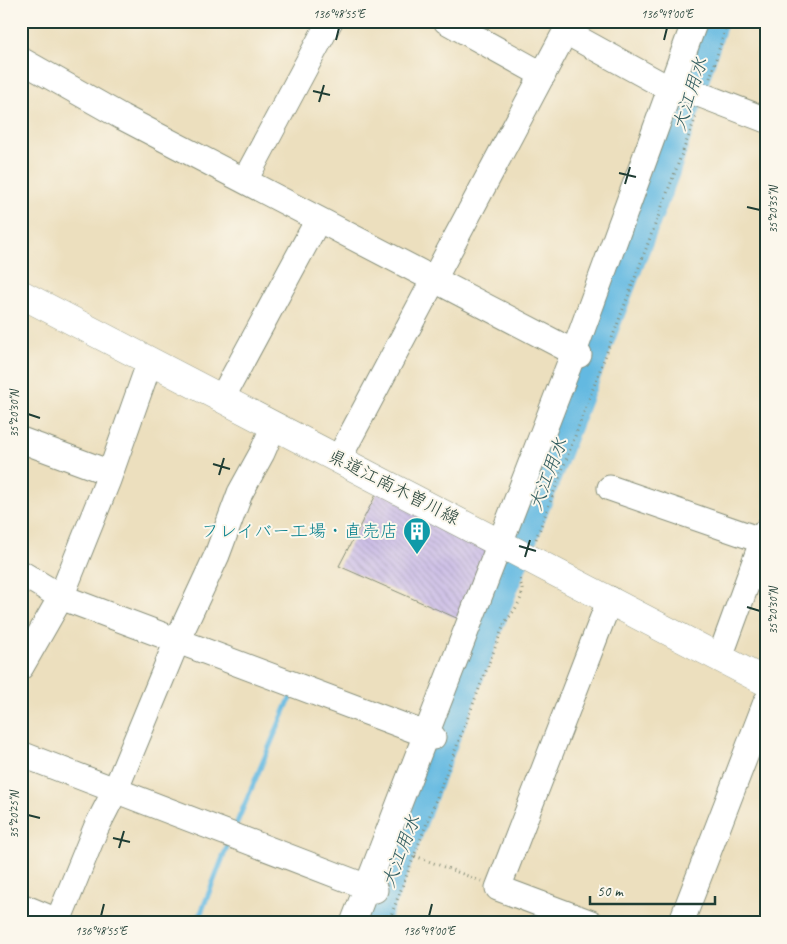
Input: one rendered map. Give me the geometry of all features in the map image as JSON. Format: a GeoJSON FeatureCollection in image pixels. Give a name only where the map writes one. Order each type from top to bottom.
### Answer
{"type":"FeatureCollection","features":[{"type":"Feature","properties":{"kind":"main road","name":"県道江南木曽川線"},"geometry":{"type":"LineString","coordinates":[[21,294],[610,599],[766,682]]}},
{"type":"Feature","properties":{"kind":"street"},"geometry":{"type":"LineString","coordinates":[[245,180],[330,21]]}},
{"type":"Feature","properties":{"kind":"street"},"geometry":{"type":"LineString","coordinates":[[446,21],[543,74]]}},
{"type":"Feature","properties":{"kind":"street"},"geometry":{"type":"LineString","coordinates":[[352,923],[370,888],[429,736],[500,542],[577,354],[689,92],[695,21]]}},
{"type":"Feature","properties":{"kind":"street"},"geometry":{"type":"LineString","coordinates":[[339,458],[568,27],[689,92],[766,120]]}},
{"type":"Feature","properties":{"kind":"street"},"geometry":{"type":"LineString","coordinates":[[21,60],[122,117],[577,354]]}},
{"type":"Feature","properties":{"kind":"street"},"geometry":{"type":"LineString","coordinates":[[222,398],[318,220]]}},
{"type":"Feature","properties":{"kind":"street"},"geometry":{"type":"LineString","coordinates":[[21,667],[61,596],[110,473],[150,361]]}},
{"type":"Feature","properties":{"kind":"street"},"geometry":{"type":"LineString","coordinates":[[21,906],[60,922],[96,828],[115,791],[177,641],[216,555],[240,493],[262,453],[274,425]]}},
{"type":"Feature","properties":{"kind":"street"},"geometry":{"type":"LineString","coordinates":[[21,440],[110,473]]}},
{"type":"Feature","properties":{"kind":"street"},"geometry":{"type":"LineString","coordinates":[[610,488],[765,538],[720,657]]}},
{"type":"Feature","properties":{"kind":"street"},"geometry":{"type":"LineString","coordinates":[[21,573],[61,596],[429,736]]}},
{"type":"Feature","properties":{"kind":"street"},"geometry":{"type":"LineString","coordinates":[[591,923],[498,888],[610,599]]}},
{"type":"Feature","properties":{"kind":"street"},"geometry":{"type":"LineString","coordinates":[[681,923],[766,702]]}},
{"type":"Feature","properties":{"kind":"street"},"geometry":{"type":"LineString","coordinates":[[21,754],[370,888]]}},
{"type":"Feature","properties":{"kind":"path"},"geometry":{"type":"LineString","coordinates":[[388,923],[505,622],[514,612],[522,592],[520,581],[563,472],[689,92],[728,21]]}},
{"type":"Feature","properties":{"kind":"path"},"geometry":{"type":"LineString","coordinates":[[415,856],[498,888]]}},
{"type":"Feature","properties":{"kind":"building","name":"フレイバー工場・直売店"},"geometry":{"type":"Polygon","coordinates":[[[378,491],[493,544],[461,620],[339,566],[378,491]]]}},
{"type":"Feature","properties":{"kind":"waterway","name":"大江用水"},"geometry":{"type":"LineString","coordinates":[[373,923],[665,171],[713,21]]}},
{"type":"Feature","properties":{"kind":"waterway"},"geometry":{"type":"LineString","coordinates":[[235,827],[291,696]]}},
{"type":"Feature","properties":{"kind":"waterway"},"geometry":{"type":"LineString","coordinates":[[197,923],[229,842]]}},
{"type":"Feature","properties":{"kind":"place","name":"フレイバー工場・直売店"},"geometry":{"type":"Point","coordinates":[417,555]}}]}
